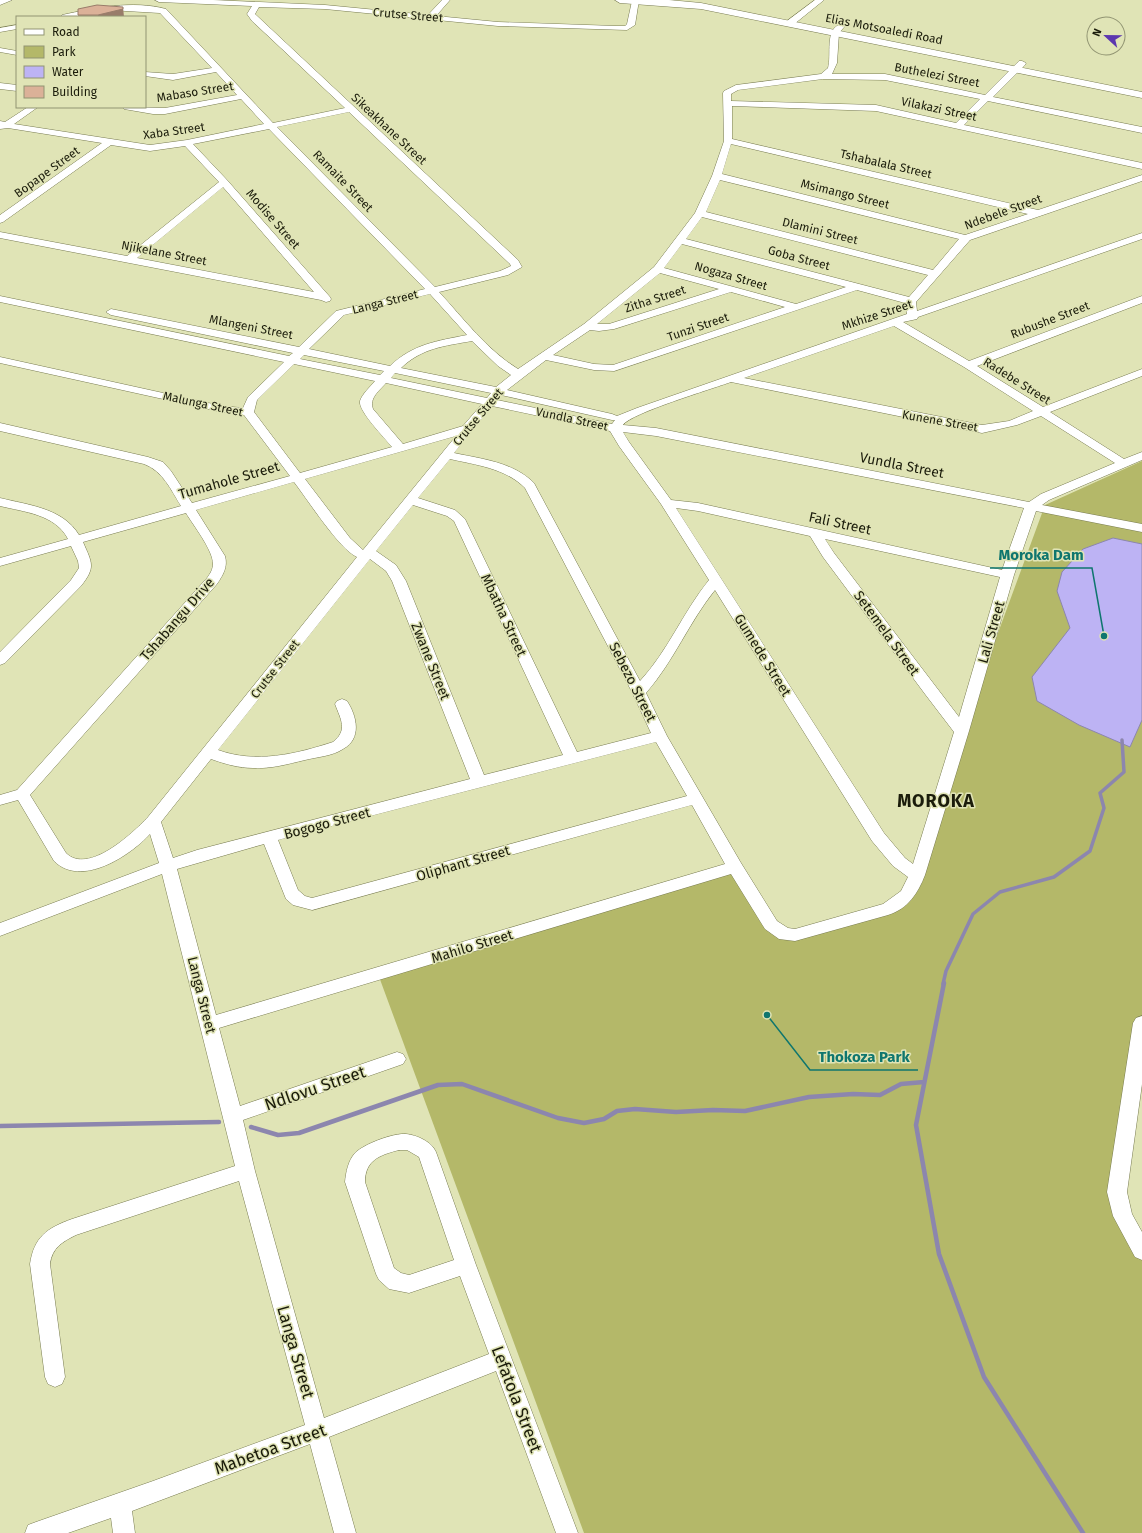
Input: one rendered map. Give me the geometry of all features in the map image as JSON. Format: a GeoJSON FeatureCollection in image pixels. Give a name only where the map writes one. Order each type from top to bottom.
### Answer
{"type":"FeatureCollection","features":[{"type":"Feature","properties":{"kind":"main road","name":"Elias Motsoaledi Road"},"geometry":{"type":"LineString","coordinates":[[620,0],[701,6],[794,20]]}},
{"type":"Feature","properties":{"kind":"main road","name":"Elias Motsoaledi Road"},"geometry":{"type":"LineString","coordinates":[[705,0],[794,20],[1019,66],[1142,95]]}},
{"type":"Feature","properties":{"kind":"main road","name":"Elias Motsoaledi Road"},"geometry":{"type":"LineString","coordinates":[[1019,66],[1142,87]]}},
{"type":"Feature","properties":{"kind":"street"},"geometry":{"type":"LineString","coordinates":[[0,3],[8,0]]}},
{"type":"Feature","properties":{"kind":"street"},"geometry":{"type":"LineString","coordinates":[[131,16],[146,0]]}},
{"type":"Feature","properties":{"kind":"street"},"geometry":{"type":"LineString","coordinates":[[146,13],[158,0]]}},
{"type":"Feature","properties":{"kind":"street","name":"Crutse Street"},"geometry":{"type":"LineString","coordinates":[[158,0],[325,7],[505,24],[624,28],[631,25],[636,1]]}},
{"type":"Feature","properties":{"kind":"street"},"geometry":{"type":"LineString","coordinates":[[430,17],[446,0]]}},
{"type":"Feature","properties":{"kind":"street"},"geometry":{"type":"LineString","coordinates":[[794,20],[820,0]]}},
{"type":"Feature","properties":{"kind":"street","name":"Sikeakhane Street"},"geometry":{"type":"LineString","coordinates":[[257,4],[252,11],[252,16],[514,262],[517,265],[515,269]]}},
{"type":"Feature","properties":{"kind":"street","name":"Ramaite Street"},"geometry":{"type":"LineString","coordinates":[[70,16],[109,8],[137,9],[146,13],[159,10],[164,12],[270,126],[432,290],[474,336],[502,364],[518,374]]}},
{"type":"Feature","properties":{"kind":"street"},"geometry":{"type":"LineString","coordinates":[[0,30],[16,27]]}},
{"type":"Feature","properties":{"kind":"street"},"geometry":{"type":"LineString","coordinates":[[823,76],[829,73],[833,67],[838,29]]}},
{"type":"Feature","properties":{"kind":"street"},"geometry":{"type":"LineString","coordinates":[[0,50],[16,53]]}},
{"type":"Feature","properties":{"kind":"street"},"geometry":{"type":"LineString","coordinates":[[959,126],[1019,66]]}},
{"type":"Feature","properties":{"kind":"street"},"geometry":{"type":"LineString","coordinates":[[146,74],[173,77],[218,69]]}},
{"type":"Feature","properties":{"kind":"street","name":"Buthelezi Street"},"geometry":{"type":"LineString","coordinates":[[727,98],[736,88],[823,76],[885,77],[1142,130]]}},
{"type":"Feature","properties":{"kind":"street"},"geometry":{"type":"LineString","coordinates":[[0,86],[16,88]]}},
{"type":"Feature","properties":{"kind":"street","name":"Mabaso Street"},"geometry":{"type":"LineString","coordinates":[[134,108],[161,112],[243,96]]}},
{"type":"Feature","properties":{"kind":"street","name":"Crutse Street"},"geometry":{"type":"LineString","coordinates":[[22,794],[60,857],[65,862],[84,866],[96,863],[109,857],[139,836],[209,752],[466,429],[498,391],[518,374],[546,357],[588,326],[658,269],[700,214],[717,176],[728,140],[727,98]]}},
{"type":"Feature","properties":{"kind":"street","name":"Vilakazi Street"},"geometry":{"type":"LineString","coordinates":[[727,98],[869,107],[1142,166]]}},
{"type":"Feature","properties":{"kind":"street"},"geometry":{"type":"LineString","coordinates":[[2,122],[32,108]]}},
{"type":"Feature","properties":{"kind":"street","name":"Xaba Street"},"geometry":{"type":"LineString","coordinates":[[2,122],[108,143],[150,148],[270,126],[350,109]]}},
{"type":"Feature","properties":{"kind":"street","name":"Tshabalala Street"},"geometry":{"type":"LineString","coordinates":[[728,140],[1038,213]]}},
{"type":"Feature","properties":{"kind":"street","name":"Modise Street"},"geometry":{"type":"LineString","coordinates":[[187,142],[224,182],[324,297],[340,313]]}},
{"type":"Feature","properties":{"kind":"street","name":"Bopape Street"},"geometry":{"type":"LineString","coordinates":[[0,220],[108,143]]}},
{"type":"Feature","properties":{"kind":"street","name":"Msimango Street"},"geometry":{"type":"LineString","coordinates":[[717,176],[966,238]]}},
{"type":"Feature","properties":{"kind":"street","name":"Ndebele Street"},"geometry":{"type":"LineString","coordinates":[[911,301],[966,238],[1142,178]]}},
{"type":"Feature","properties":{"kind":"street"},"geometry":{"type":"LineString","coordinates":[[129,260],[224,182]]}},
{"type":"Feature","properties":{"kind":"street","name":"Dlamini Street"},"geometry":{"type":"LineString","coordinates":[[700,214],[934,273]]}},
{"type":"Feature","properties":{"kind":"street","name":"Njikelane Street"},"geometry":{"type":"LineString","coordinates":[[0,235],[324,297]]}},
{"type":"Feature","properties":{"kind":"street","name":"Mkhize Street"},"geometry":{"type":"LineString","coordinates":[[618,424],[641,410],[732,380],[786,359],[1142,236]]}},
{"type":"Feature","properties":{"kind":"street","name":"Goba Street"},"geometry":{"type":"LineString","coordinates":[[680,240],[911,301]]}},
{"type":"Feature","properties":{"kind":"street","name":"Langa Street"},"geometry":{"type":"LineString","coordinates":[[248,412],[252,399],[340,313],[515,269]]}},
{"type":"Feature","properties":{"kind":"street","name":"Nogaza Street"},"geometry":{"type":"LineString","coordinates":[[658,269],[797,308]]}},
{"type":"Feature","properties":{"kind":"street","name":"Tunzi Street"},"geometry":{"type":"LineString","coordinates":[[546,357],[594,367],[614,368],[856,287]]}},
{"type":"Feature","properties":{"kind":"street","name":"Mlangeni Street"},"geometry":{"type":"LineString","coordinates":[[0,289],[498,391]]}},
{"type":"Feature","properties":{"kind":"street","name":"Zitha Street"},"geometry":{"type":"LineString","coordinates":[[588,326],[599,328],[610,327],[730,289]]}},
{"type":"Feature","properties":{"kind":"street","name":"Mlangeni Street"},"geometry":{"type":"LineString","coordinates":[[0,299],[489,401]]}},
{"type":"Feature","properties":{"kind":"street","name":"Rubushe Street"},"geometry":{"type":"LineString","coordinates":[[968,365],[1142,299]]}},
{"type":"Feature","properties":{"kind":"street"},"geometry":{"type":"LineString","coordinates":[[911,301],[910,306],[913,316]]}},
{"type":"Feature","properties":{"kind":"street","name":"Radebe Street"},"geometry":{"type":"LineString","coordinates":[[895,322],[968,365],[1124,464]]}},
{"type":"Feature","properties":{"kind":"street"},"geometry":{"type":"LineString","coordinates":[[400,448],[366,405],[366,400],[369,395],[392,370],[414,351],[474,336]]}},
{"type":"Feature","properties":{"kind":"street","name":"Malunga Street"},"geometry":{"type":"LineString","coordinates":[[0,360],[222,409],[248,412],[345,541],[356,552],[367,554]]}},
{"type":"Feature","properties":{"kind":"street","name":"Kunene Street"},"geometry":{"type":"LineString","coordinates":[[732,380],[982,429],[1003,427],[1142,372]]}},
{"type":"Feature","properties":{"kind":"street","name":"Vundla Street"},"geometry":{"type":"LineString","coordinates":[[498,391],[618,424]]}},
{"type":"Feature","properties":{"kind":"street","name":"Vundla Street"},"geometry":{"type":"LineString","coordinates":[[489,401],[618,424],[1142,528]]}},
{"type":"Feature","properties":{"kind":"street","name":"Gumede Street"},"geometry":{"type":"LineString","coordinates":[[618,424],[623,443],[667,503],[878,837],[899,862],[917,875]]}},
{"type":"Feature","properties":{"kind":"street","name":"Tshabangu Drive"},"geometry":{"type":"LineString","coordinates":[[0,427],[132,457],[159,466],[167,474],[219,558],[221,565],[218,572],[22,794]]}},
{"type":"Feature","properties":{"kind":"street","name":"Tumahole Street"},"geometry":{"type":"LineString","coordinates":[[0,562],[466,429]]}},
{"type":"Feature","properties":{"kind":"street","name":"Sebezo Street"},"geometry":{"type":"LineString","coordinates":[[446,456],[509,471],[525,480],[530,486],[639,692],[660,736],[695,799],[771,925],[785,934],[800,935],[888,909],[907,896],[917,875]]}},
{"type":"Feature","properties":{"kind":"street"},"geometry":{"type":"LineString","coordinates":[[1032,506],[1054,493],[1142,456]]}},
{"type":"Feature","properties":{"kind":"street","name":"Mbatha Street"},"geometry":{"type":"LineString","coordinates":[[411,500],[446,511],[459,519],[572,758]]}},
{"type":"Feature","properties":{"kind":"street"},"geometry":{"type":"LineString","coordinates":[[0,502],[58,519],[70,531],[86,561],[86,568],[83,575],[0,660]]}},
{"type":"Feature","properties":{"kind":"street","name":"Fali Street"},"geometry":{"type":"LineString","coordinates":[[667,503],[698,507],[1007,575]]}},
{"type":"Feature","properties":{"kind":"street","name":"Lali Street"},"geometry":{"type":"LineString","coordinates":[[917,875],[962,731],[1007,575],[1025,519],[1032,506]]}},
{"type":"Feature","properties":{"kind":"street","name":"Setemela Street"},"geometry":{"type":"LineString","coordinates":[[815,533],[828,554],[930,691],[962,731]]}},
{"type":"Feature","properties":{"kind":"street","name":"Zwane Street"},"geometry":{"type":"LineString","coordinates":[[367,554],[391,568],[399,581],[479,782]]}},
{"type":"Feature","properties":{"kind":"street"},"geometry":{"type":"LineString","coordinates":[[639,692],[654,674],[702,598],[716,580]]}},
{"type":"Feature","properties":{"kind":"street"},"geometry":{"type":"LineString","coordinates":[[209,752],[231,760],[260,764],[330,749],[342,744],[349,736],[350,726],[342,704]]}},
{"type":"Feature","properties":{"kind":"street","name":"Bogogo Street"},"geometry":{"type":"LineString","coordinates":[[0,930],[168,865],[479,782],[660,736]]}},
{"type":"Feature","properties":{"kind":"street"},"geometry":{"type":"LineString","coordinates":[[0,800],[22,794]]}},
{"type":"Feature","properties":{"kind":"street","name":"Oliphant Street"},"geometry":{"type":"LineString","coordinates":[[270,838],[294,898],[302,902],[312,904],[695,799]]}},
{"type":"Feature","properties":{"kind":"street","name":"Langa Street"},"geometry":{"type":"LineString","coordinates":[[152,821],[168,865],[246,1171],[345,1533]]}},
{"type":"Feature","properties":{"kind":"street","name":"Mahilo Street"},"geometry":{"type":"LineString","coordinates":[[209,1024],[735,867]]}},
{"type":"Feature","properties":{"kind":"street"},"geometry":{"type":"LineString","coordinates":[[1142,1023],[1118,1176],[1117,1192],[1119,1205],[1128,1228],[1142,1251]]}},
{"type":"Feature","properties":{"kind":"street","name":"Ndlovu Street"},"geometry":{"type":"LineString","coordinates":[[233,1116],[397,1059]]}},
{"type":"Feature","properties":{"kind":"street","name":"Lefatola Street"},"geometry":{"type":"LineString","coordinates":[[466,1265],[408,1284],[396,1282],[386,1274],[356,1182],[355,1172],[359,1162],[366,1154],[375,1149],[402,1142],[417,1145],[427,1152],[466,1265],[567,1533]]}},
{"type":"Feature","properties":{"kind":"street"},"geometry":{"type":"LineString","coordinates":[[55,1377],[40,1264],[41,1254],[44,1247],[50,1240],[72,1228],[246,1171]]}},
{"type":"Feature","properties":{"kind":"street","name":"Mabetoa Street"},"geometry":{"type":"LineString","coordinates":[[36,1533],[120,1505],[318,1431],[501,1359]]}},
{"type":"Feature","properties":{"kind":"street"},"geometry":{"type":"LineString","coordinates":[[120,1505],[124,1533]]}},
{"type":"Feature","properties":{"kind":"green space"},"geometry":{"type":"Polygon","coordinates":[[[1142,461],[1142,1055],[1120,1182],[1142,1244],[1142,1533],[584,1533],[378,974],[732,871],[787,935],[902,905],[962,731],[1045,505],[1142,461]]]}},
{"type":"Feature","properties":{"kind":"water"},"geometry":{"type":"Polygon","coordinates":[[[1113,538],[1142,544],[1142,720],[1130,747],[1079,725],[1037,701],[1032,677],[1070,628],[1057,591],[1062,572],[1083,549],[1113,538]]]}},
{"type":"Feature","properties":{"kind":"building"},"geometry":{"type":"Polygon","coordinates":[[[97,5],[123,7],[123,9],[98,15],[78,15],[78,9],[97,5]]]}},
{"type":"Feature","properties":{"kind":"waterway"},"geometry":{"type":"LineString","coordinates":[[943,984],[946,971],[973,914],[1000,892],[1054,877],[1090,851],[1104,808],[1100,793],[1124,772],[1122,740]]}},
{"type":"Feature","properties":{"kind":"waterway"},"geometry":{"type":"LineString","coordinates":[[944,983],[916,1125],[939,1254],[984,1377],[1083,1533]]}},
{"type":"Feature","properties":{"kind":"waterway"},"geometry":{"type":"LineString","coordinates":[[251,1127],[278,1135],[299,1133],[438,1085],[462,1084],[558,1118],[584,1123],[604,1119],[617,1111],[635,1109],[676,1112],[713,1110],[745,1111],[809,1097],[853,1094],[880,1095],[901,1084],[924,1082]]}},
{"type":"Feature","properties":{"kind":"waterway"},"geometry":{"type":"LineString","coordinates":[[0,1126],[219,1122]]}},
{"type":"Feature","properties":{"kind":"place","name":"Moroka Dam"},"geometry":{"type":"Point","coordinates":[1104,636]}},
{"type":"Feature","properties":{"kind":"place","name":"Thokoza Park"},"geometry":{"type":"Point","coordinates":[767,1015]}},
{"type":"Feature","properties":{"kind":"district","name":"MOROKA"},"geometry":{"type":"Point","coordinates":[936,801]}}]}
